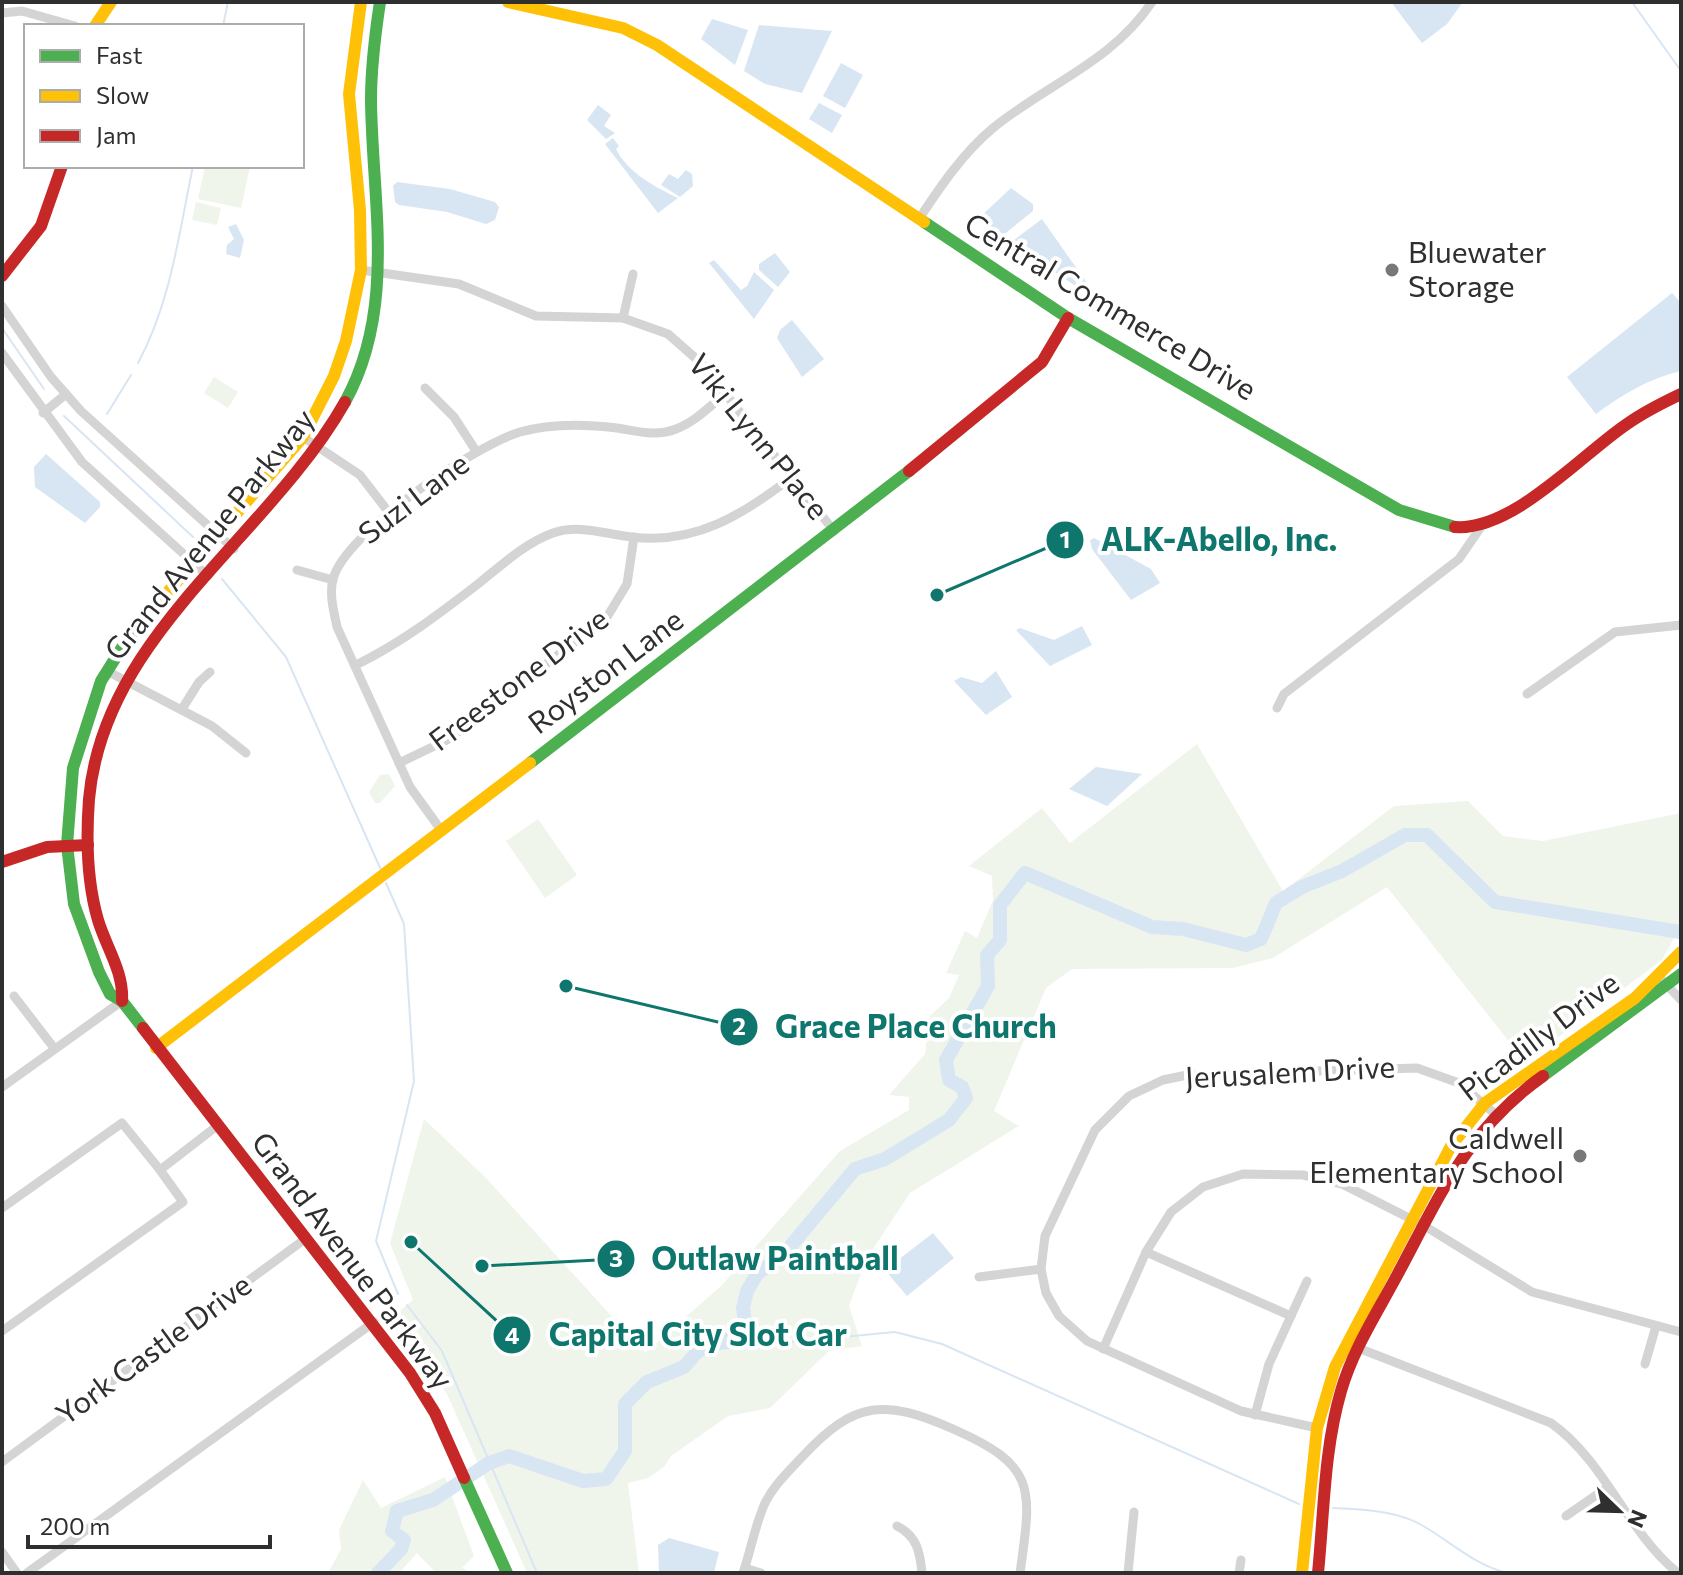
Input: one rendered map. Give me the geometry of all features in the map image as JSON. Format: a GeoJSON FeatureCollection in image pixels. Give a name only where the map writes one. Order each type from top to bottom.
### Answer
{"type":"FeatureCollection","features":[{"type":"Feature","properties":{"kind":"street"},"geometry":{"type":"LineString","coordinates":[[96,24],[111,2]]}},
{"type":"Feature","properties":{"kind":"street","name":"Grand Avenue Parkway"},"geometry":{"type":"LineString","coordinates":[[361,2],[349,94],[360,210],[361,270],[346,341],[320,408],[303,437],[137,626],[107,671],[89,712],[73,768],[67,845],[74,904],[89,951],[110,994],[122,1001],[305,1239],[374,1322],[435,1413],[507,1573]]}},
{"type":"Feature","properties":{"kind":"street","name":"Grand Avenue Parkway"},"geometry":{"type":"LineString","coordinates":[[122,1001],[125,989],[104,941],[95,904],[88,845],[97,751],[126,681],[150,642],[234,549],[320,446],[362,360],[374,316],[379,273],[381,229],[370,115],[370,70],[380,2]]}},
{"type":"Feature","properties":{"kind":"street","name":"Central Commerce Drive"},"geometry":{"type":"LineString","coordinates":[[508,2],[623,28],[657,45],[1068,318],[1399,510],[1434,524],[1464,528],[1503,516],[1632,418],[1655,404],[1681,394]]}},
{"type":"Feature","properties":{"kind":"street"},"geometry":{"type":"LineString","coordinates":[[919,219],[980,139],[1117,44],[1152,2]]}},
{"type":"Feature","properties":{"kind":"street"},"geometry":{"type":"LineString","coordinates":[[2,13],[33,13],[69,24]]}},
{"type":"Feature","properties":{"kind":"street"},"geometry":{"type":"LineString","coordinates":[[2,276],[32,242],[46,217],[61,168]]}},
{"type":"Feature","properties":{"kind":"street","name":"Viki Lynn Place"},"geometry":{"type":"LineString","coordinates":[[361,270],[459,284],[536,316],[623,318],[646,324],[678,341],[725,394],[834,531]]}},
{"type":"Feature","properties":{"kind":"street"},"geometry":{"type":"LineString","coordinates":[[623,318],[633,274]]}},
{"type":"Feature","properties":{"kind":"street"},"geometry":{"type":"LineString","coordinates":[[2,306],[66,394],[234,549]]}},
{"type":"Feature","properties":{"kind":"street","name":"Royston Lane"},"geometry":{"type":"LineString","coordinates":[[156,1048],[834,531],[1032,373],[1068,318]]}},
{"type":"Feature","properties":{"kind":"street"},"geometry":{"type":"LineString","coordinates":[[2,353],[43,413],[82,462],[208,576]]}},
{"type":"Feature","properties":{"kind":"street"},"geometry":{"type":"LineString","coordinates":[[425,388],[454,417],[476,451]]}},
{"type":"Feature","properties":{"kind":"street"},"geometry":{"type":"LineString","coordinates":[[43,413],[66,394]]}},
{"type":"Feature","properties":{"kind":"street","name":"Suzi Lane"},"geometry":{"type":"LineString","coordinates":[[333,580],[355,543],[476,451],[520,432],[579,424],[660,433],[693,420],[725,394]]}},
{"type":"Feature","properties":{"kind":"street"},"geometry":{"type":"LineString","coordinates":[[303,437],[360,475],[390,514]]}},
{"type":"Feature","properties":{"kind":"street"},"geometry":{"type":"LineString","coordinates":[[356,665],[421,628],[529,544],[556,532],[581,528],[634,537],[663,537],[708,529],[754,506],[792,477]]}},
{"type":"Feature","properties":{"kind":"street"},"geometry":{"type":"LineString","coordinates":[[1277,708],[1284,694],[1459,559],[1483,524]]}},
{"type":"Feature","properties":{"kind":"street","name":"Freestone Drive"},"geometry":{"type":"LineString","coordinates":[[399,763],[449,739],[607,617],[627,584],[634,537]]}},
{"type":"Feature","properties":{"kind":"street"},"geometry":{"type":"LineString","coordinates":[[297,570],[333,580],[332,605],[337,627],[410,787],[441,830]]}},
{"type":"Feature","properties":{"kind":"street"},"geometry":{"type":"LineString","coordinates":[[1527,694],[1615,632],[1681,625]]}},
{"type":"Feature","properties":{"kind":"street"},"geometry":{"type":"LineString","coordinates":[[107,671],[212,726],[246,753]]}},
{"type":"Feature","properties":{"kind":"street"},"geometry":{"type":"LineString","coordinates":[[182,709],[199,682],[210,672]]}},
{"type":"Feature","properties":{"kind":"street"},"geometry":{"type":"LineString","coordinates":[[2,862],[22,853],[67,845],[88,845]]}},
{"type":"Feature","properties":{"kind":"street","name":"Picadilly Drive"},"geometry":{"type":"LineString","coordinates":[[1417,1222],[1462,1155],[1495,1114],[1664,982],[1681,952]]}},
{"type":"Feature","properties":{"kind":"street","name":"Picadilly Drive"},"geometry":{"type":"LineString","coordinates":[[1302,1573],[1317,1428],[1352,1346],[1417,1222],[1451,1146],[1485,1103],[1635,998],[1681,974]]}},
{"type":"Feature","properties":{"kind":"street"},"geometry":{"type":"LineString","coordinates":[[1664,982],[1681,1000]]}},
{"type":"Feature","properties":{"kind":"street"},"geometry":{"type":"LineString","coordinates":[[14,996],[54,1048]]}},
{"type":"Feature","properties":{"kind":"street"},"geometry":{"type":"LineString","coordinates":[[2,1087],[122,1001]]}},
{"type":"Feature","properties":{"kind":"street","name":"Jerusalem Drive"},"geometry":{"type":"LineString","coordinates":[[1317,1428],[1255,1415],[1103,1349],[1076,1334],[1059,1316],[1046,1293],[1041,1269],[1045,1236],[1087,1142],[1109,1112],[1151,1084],[1187,1075],[1405,1067],[1448,1077],[1485,1103],[1495,1114]]}},
{"type":"Feature","properties":{"kind":"street"},"geometry":{"type":"LineString","coordinates":[[2,1208],[122,1123],[183,1202],[2,1331]]}},
{"type":"Feature","properties":{"kind":"street"},"geometry":{"type":"LineString","coordinates":[[160,1170],[217,1126]]}},
{"type":"Feature","properties":{"kind":"street"},"geometry":{"type":"LineString","coordinates":[[1103,1349],[1146,1252],[1171,1212],[1188,1197],[1223,1179],[1243,1174],[1323,1178],[1417,1222],[1532,1292],[1681,1332]]}},
{"type":"Feature","properties":{"kind":"street","name":"York Castle Drive"},"geometry":{"type":"LineString","coordinates":[[2,1462],[305,1239]]}},
{"type":"Feature","properties":{"kind":"street"},"geometry":{"type":"LineString","coordinates":[[1146,1252],[1291,1316]]}},
{"type":"Feature","properties":{"kind":"street"},"geometry":{"type":"LineString","coordinates":[[979,1277],[1041,1269]]}},
{"type":"Feature","properties":{"kind":"street"},"geometry":{"type":"LineString","coordinates":[[1255,1415],[1269,1364],[1307,1281]]}},
{"type":"Feature","properties":{"kind":"street"},"geometry":{"type":"LineString","coordinates":[[27,1573],[374,1322]]}},
{"type":"Feature","properties":{"kind":"street"},"geometry":{"type":"LineString","coordinates":[[1645,1364],[1656,1326]]}},
{"type":"Feature","properties":{"kind":"street"},"geometry":{"type":"LineString","coordinates":[[1352,1346],[1551,1423],[1577,1444],[1651,1547],[1678,1573]]}},
{"type":"Feature","properties":{"kind":"street","name":"Picadilly Drive"},"geometry":{"type":"LineString","coordinates":[[1318,1573],[1332,1430],[1352,1346]]}},
{"type":"Feature","properties":{"kind":"street"},"geometry":{"type":"LineString","coordinates":[[761,1573],[744,1571],[764,1505],[776,1485],[837,1423],[858,1412],[892,1408],[918,1413],[990,1446],[1009,1460],[1021,1478],[1025,1497],[1020,1573]]}},
{"type":"Feature","properties":{"kind":"street"},"geometry":{"type":"LineString","coordinates":[[1566,1516],[1608,1487]]}},
{"type":"Feature","properties":{"kind":"street"},"geometry":{"type":"LineString","coordinates":[[1128,1573],[1134,1512]]}},
{"type":"Feature","properties":{"kind":"street"},"geometry":{"type":"LineString","coordinates":[[897,1526],[909,1532],[916,1542],[922,1573]]}},
{"type":"Feature","properties":{"kind":"street"},"geometry":{"type":"LineString","coordinates":[[2,1552],[17,1573]]}},
{"type":"Feature","properties":{"kind":"street"},"geometry":{"type":"LineString","coordinates":[[1239,1573],[1241,1560]]}},
{"type":"Feature","properties":{"kind":"shaded area"},"geometry":{"type":"Polygon","coordinates":[[[205,168],[250,168],[241,208],[198,199],[205,168]]]}},
{"type":"Feature","properties":{"kind":"shaded area"},"geometry":{"type":"Polygon","coordinates":[[[196,202],[221,208],[217,225],[192,220],[196,202]]]}},
{"type":"Feature","properties":{"kind":"shaded area"},"geometry":{"type":"Polygon","coordinates":[[[214,377],[238,392],[228,408],[204,393],[214,377]]]}},
{"type":"Feature","properties":{"kind":"shaded area"},"geometry":{"type":"Polygon","coordinates":[[[1197,744],[1283,891],[1394,806],[1468,801],[1503,836],[1543,841],[1681,813],[1681,925],[1662,960],[1525,1062],[1387,887],[1273,958],[1233,968],[1072,969],[1046,988],[994,1111],[1019,1126],[910,1193],[867,1258],[849,1306],[862,1346],[829,1351],[770,1408],[728,1416],[671,1456],[664,1467],[648,1478],[628,1483],[639,1573],[527,1573],[447,1394],[393,1316],[413,1300],[390,1243],[424,1119],[486,1178],[645,1353],[722,1285],[840,1151],[909,1110],[909,1097],[889,1095],[925,1054],[930,1016],[949,998],[959,975],[946,973],[965,931],[977,938],[993,900],[992,876],[969,866],[1042,808],[1070,843],[1197,744]]]}},
{"type":"Feature","properties":{"kind":"shaded area"},"geometry":{"type":"Polygon","coordinates":[[[389,774],[395,786],[380,803],[375,803],[369,792],[380,775],[389,774]]]}},
{"type":"Feature","properties":{"kind":"shaded area"},"geometry":{"type":"Polygon","coordinates":[[[538,819],[577,875],[545,898],[506,841],[538,819]]]}},
{"type":"Feature","properties":{"kind":"shaded area"},"geometry":{"type":"Polygon","coordinates":[[[445,1477],[474,1556],[462,1568],[472,1573],[436,1573],[417,1553],[399,1573],[328,1573],[341,1549],[339,1530],[363,1480],[381,1508],[445,1477]]]}},
{"type":"Feature","properties":{"kind":"water"},"geometry":{"type":"Polygon","coordinates":[[[1391,2],[1463,2],[1447,24],[1422,43],[1391,2]]]}},
{"type":"Feature","properties":{"kind":"water"},"geometry":{"type":"Polygon","coordinates":[[[712,19],[748,30],[735,65],[701,39],[712,19]]]}},
{"type":"Feature","properties":{"kind":"water"},"geometry":{"type":"Polygon","coordinates":[[[759,25],[832,31],[802,93],[765,84],[744,71],[759,25]]]}},
{"type":"Feature","properties":{"kind":"water"},"geometry":{"type":"Polygon","coordinates":[[[841,63],[863,75],[845,108],[823,96],[841,63]]]}},
{"type":"Feature","properties":{"kind":"water"},"geometry":{"type":"Polygon","coordinates":[[[819,103],[842,115],[832,133],[809,119],[819,103]]]}},
{"type":"Feature","properties":{"kind":"water"},"geometry":{"type":"Polygon","coordinates":[[[598,105],[611,115],[604,126],[615,133],[606,139],[587,120],[598,105]]]}},
{"type":"Feature","properties":{"kind":"water"},"geometry":{"type":"Polygon","coordinates":[[[613,138],[619,146],[616,149],[634,172],[678,198],[658,213],[605,144],[613,138]]]}},
{"type":"Feature","properties":{"kind":"water"},"geometry":{"type":"Polygon","coordinates":[[[686,170],[692,174],[693,186],[680,197],[661,185],[669,174],[678,179],[686,170]]]}},
{"type":"Feature","properties":{"kind":"water"},"geometry":{"type":"Polygon","coordinates":[[[397,182],[450,189],[495,202],[499,207],[495,220],[486,224],[447,212],[399,205],[395,202],[393,186],[397,182]]]}},
{"type":"Feature","properties":{"kind":"water"},"geometry":{"type":"Polygon","coordinates":[[[1011,188],[1033,204],[1033,211],[1001,237],[989,231],[980,217],[1011,188]]]}},
{"type":"Feature","properties":{"kind":"water"},"geometry":{"type":"Polygon","coordinates":[[[1042,219],[1089,286],[1085,292],[1010,243],[1042,219]]]}},
{"type":"Feature","properties":{"kind":"water"},"geometry":{"type":"Polygon","coordinates":[[[236,224],[244,240],[240,258],[226,254],[227,245],[234,239],[228,227],[236,224]]]}},
{"type":"Feature","properties":{"kind":"water"},"geometry":{"type":"Polygon","coordinates":[[[775,253],[790,272],[778,287],[759,270],[759,264],[775,253]]]}},
{"type":"Feature","properties":{"kind":"water"},"geometry":{"type":"Polygon","coordinates":[[[714,260],[741,290],[747,286],[754,272],[774,290],[754,319],[709,263],[714,260]]]}},
{"type":"Feature","properties":{"kind":"water"},"geometry":{"type":"Polygon","coordinates":[[[1672,293],[1681,303],[1681,371],[1636,388],[1596,414],[1567,377],[1672,293]]]}},
{"type":"Feature","properties":{"kind":"water"},"geometry":{"type":"Polygon","coordinates":[[[792,320],[824,359],[802,377],[777,338],[780,330],[792,320]]]}},
{"type":"Feature","properties":{"kind":"water"},"geometry":{"type":"Polygon","coordinates":[[[46,454],[100,502],[100,507],[85,523],[35,487],[34,467],[46,454]]]}},
{"type":"Feature","properties":{"kind":"water"},"geometry":{"type":"Polygon","coordinates":[[[1094,538],[1151,569],[1160,583],[1131,600],[1092,549],[1090,540],[1094,538]]]}},
{"type":"Feature","properties":{"kind":"water"},"geometry":{"type":"Polygon","coordinates":[[[1082,626],[1092,645],[1050,666],[1016,630],[1020,628],[1054,640],[1082,626]]]}},
{"type":"Feature","properties":{"kind":"water"},"geometry":{"type":"Polygon","coordinates":[[[996,671],[1012,697],[986,715],[954,681],[961,677],[982,683],[996,671]]]}},
{"type":"Feature","properties":{"kind":"water"},"geometry":{"type":"Polygon","coordinates":[[[1096,767],[1142,774],[1107,806],[1069,789],[1096,767]]]}},
{"type":"Feature","properties":{"kind":"water"},"geometry":{"type":"Polygon","coordinates":[[[933,1233],[954,1258],[907,1296],[885,1270],[933,1233]]]}},
{"type":"Feature","properties":{"kind":"water"},"geometry":{"type":"Polygon","coordinates":[[[669,1538],[719,1552],[714,1573],[659,1573],[658,1545],[669,1538]]]}},
{"type":"Feature","properties":{"kind":"waterway"},"geometry":{"type":"LineString","coordinates":[[223,24],[228,2]]}},
{"type":"Feature","properties":{"kind":"waterway"},"geometry":{"type":"LineString","coordinates":[[1632,2],[1681,71]]}},
{"type":"Feature","properties":{"kind":"waterway"},"geometry":{"type":"LineString","coordinates":[[138,363],[166,292],[193,168]]}},
{"type":"Feature","properties":{"kind":"waterway"},"geometry":{"type":"LineString","coordinates":[[2,328],[44,389]]}},
{"type":"Feature","properties":{"kind":"waterway"},"geometry":{"type":"LineString","coordinates":[[107,414],[131,375]]}},
{"type":"Feature","properties":{"kind":"waterway"},"geometry":{"type":"LineString","coordinates":[[64,416],[193,537]]}},
{"type":"Feature","properties":{"kind":"waterway"},"geometry":{"type":"LineString","coordinates":[[222,579],[286,657],[381,870]]}},
{"type":"Feature","properties":{"kind":"waterway"},"geometry":{"type":"LineString","coordinates":[[378,1573],[401,1549],[404,1540],[392,1531],[397,1511],[433,1500],[489,1463],[509,1456],[583,1481],[606,1479],[625,1451],[625,1404],[647,1382],[684,1367],[698,1351],[729,1339],[745,1322],[743,1308],[747,1291],[757,1274],[784,1254],[855,1169],[885,1159],[949,1120],[966,1098],[962,1087],[949,1080],[946,1060],[988,986],[987,955],[1000,940],[1000,905],[1025,873],[1152,927],[1183,929],[1246,945],[1261,939],[1276,903],[1302,887],[1342,871],[1405,835],[1427,835],[1495,902],[1680,932]]}},
{"type":"Feature","properties":{"kind":"waterway"},"geometry":{"type":"LineString","coordinates":[[386,883],[404,924],[414,1081],[376,1241],[398,1294]]}},
{"type":"Feature","properties":{"kind":"waterway"},"geometry":{"type":"LineString","coordinates":[[407,1305],[442,1351],[537,1573]]}},
{"type":"Feature","properties":{"kind":"waterway"},"geometry":{"type":"LineString","coordinates":[[698,1351],[895,1332],[942,1344],[1299,1504]]}},
{"type":"Feature","properties":{"kind":"waterway"},"geometry":{"type":"LineString","coordinates":[[1333,1508],[1380,1512],[1415,1521],[1474,1559],[1507,1573]]}},
{"type":"Feature","properties":{"kind":"traffic: fast"},"geometry":{"type":"LineString","coordinates":[[345,402],[361,366],[371,329],[376,292],[377,215],[371,100],[380,2]]}},
{"type":"Feature","properties":{"kind":"traffic: fast"},"geometry":{"type":"LineString","coordinates":[[924,222],[1068,318],[1399,510],[1455,527]]}},
{"type":"Feature","properties":{"kind":"traffic: fast"},"geometry":{"type":"LineString","coordinates":[[530,763],[909,471]]}},
{"type":"Feature","properties":{"kind":"traffic: fast"},"geometry":{"type":"LineString","coordinates":[[143,1028],[122,1001],[110,994],[99,972],[74,904],[67,845],[73,768],[101,681],[128,638],[154,608]]}},
{"type":"Feature","properties":{"kind":"traffic: fast"},"geometry":{"type":"LineString","coordinates":[[1543,1076],[1681,974]]}},
{"type":"Feature","properties":{"kind":"traffic: fast"},"geometry":{"type":"LineString","coordinates":[[464,1478],[507,1573]]}},
{"type":"Feature","properties":{"kind":"traffic: slow"},"geometry":{"type":"LineString","coordinates":[[96,24],[111,2]]}},
{"type":"Feature","properties":{"kind":"traffic: slow"},"geometry":{"type":"LineString","coordinates":[[154,608],[303,437],[334,376],[346,341],[361,270],[360,210],[349,94],[361,2]]}},
{"type":"Feature","properties":{"kind":"traffic: slow"},"geometry":{"type":"LineString","coordinates":[[508,2],[623,28],[657,45],[924,222]]}},
{"type":"Feature","properties":{"kind":"traffic: slow"},"geometry":{"type":"LineString","coordinates":[[156,1048],[530,763]]}},
{"type":"Feature","properties":{"kind":"traffic: slow"},"geometry":{"type":"LineString","coordinates":[[1302,1573],[1317,1428],[1335,1367],[1451,1146],[1485,1103],[1635,998],[1681,952]]}},
{"type":"Feature","properties":{"kind":"traffic: jam"},"geometry":{"type":"LineString","coordinates":[[2,276],[41,226],[61,168]]}},
{"type":"Feature","properties":{"kind":"traffic: jam"},"geometry":{"type":"LineString","coordinates":[[909,471],[1042,362],[1068,318]]}},
{"type":"Feature","properties":{"kind":"traffic: jam"},"geometry":{"type":"LineString","coordinates":[[1455,527],[1477,525],[1523,504],[1627,424],[1681,394]]}},
{"type":"Feature","properties":{"kind":"traffic: jam"},"geometry":{"type":"LineString","coordinates":[[122,1001],[117,970],[94,906],[88,860],[89,799],[101,740],[124,686],[156,636],[313,451],[345,402]]}},
{"type":"Feature","properties":{"kind":"traffic: jam"},"geometry":{"type":"LineString","coordinates":[[2,862],[47,847],[88,845]]}},
{"type":"Feature","properties":{"kind":"traffic: jam"},"geometry":{"type":"LineString","coordinates":[[143,1028],[410,1373],[435,1413],[464,1478]]}},
{"type":"Feature","properties":{"kind":"traffic: jam"},"geometry":{"type":"LineString","coordinates":[[1318,1573],[1331,1435],[1351,1362],[1456,1169],[1493,1120],[1543,1076]]}},
{"type":"Feature","properties":{"kind":"place","name":"Bluewater Storage"},"geometry":{"type":"Point","coordinates":[1392,270]}},
{"type":"Feature","properties":{"kind":"place","name":"ALK-Abello, Inc."},"geometry":{"type":"Point","coordinates":[937,595]}},
{"type":"Feature","properties":{"kind":"place","name":"Grace Place Church"},"geometry":{"type":"Point","coordinates":[566,986]}},
{"type":"Feature","properties":{"kind":"place","name":"Caldwell Elementary School"},"geometry":{"type":"Point","coordinates":[1580,1156]}},
{"type":"Feature","properties":{"kind":"place","name":"Capital City Slot Car"},"geometry":{"type":"Point","coordinates":[411,1242]}},
{"type":"Feature","properties":{"kind":"place","name":"Outlaw Paintball"},"geometry":{"type":"Point","coordinates":[482,1266]}}]}
